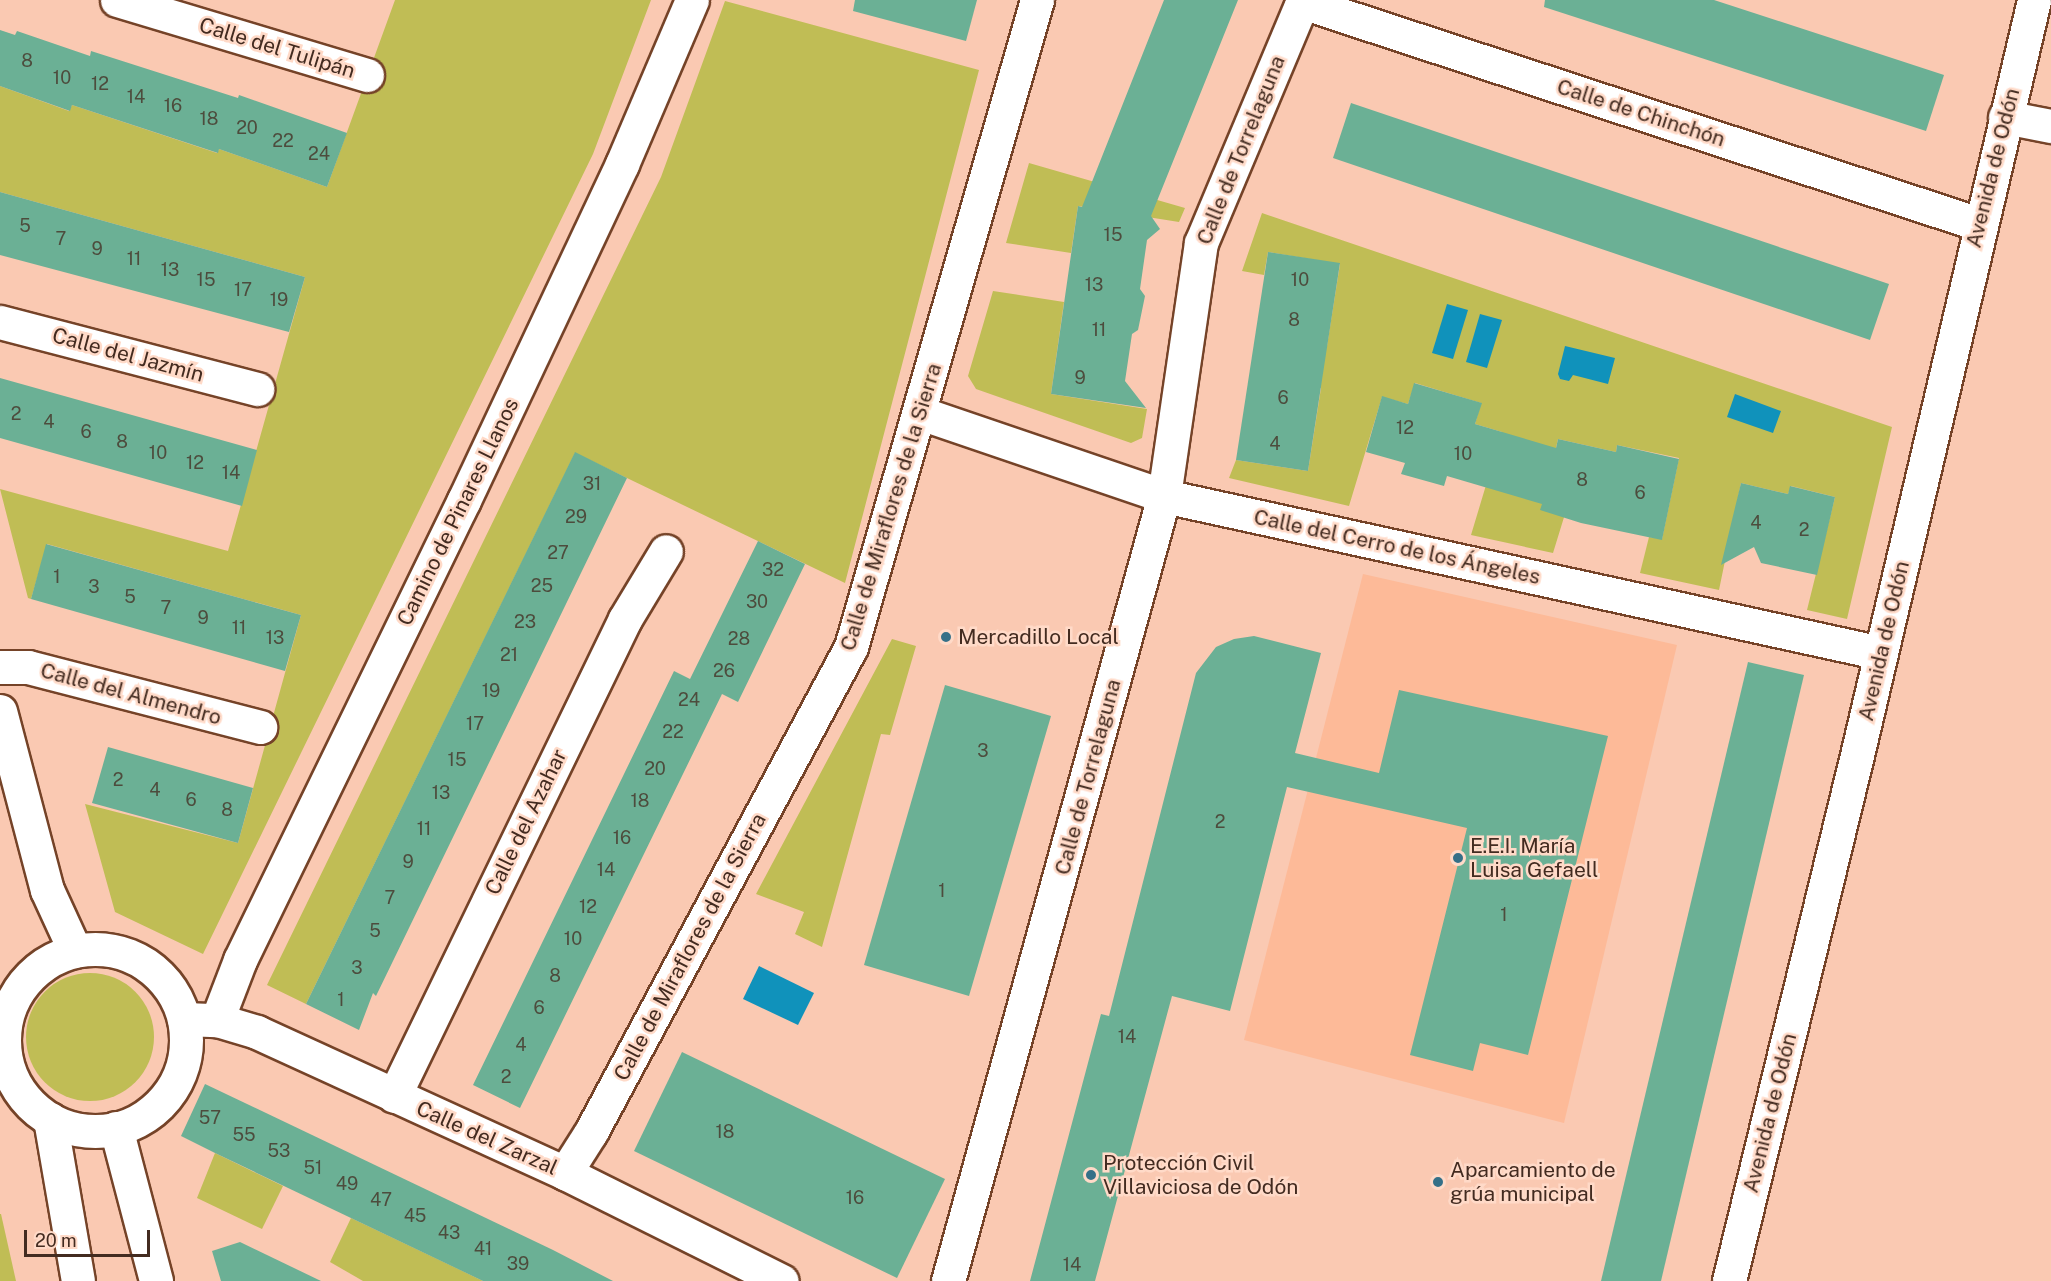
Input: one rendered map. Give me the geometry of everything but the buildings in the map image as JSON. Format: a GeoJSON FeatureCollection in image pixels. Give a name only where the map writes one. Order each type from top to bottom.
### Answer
{"type":"FeatureCollection","features":[{"type":"Feature","properties":{"kind":"street","name":"Calle del Tulipán"},"geometry":{"type":"LineString","coordinates":[[117,0],[367,75]]}},
{"type":"Feature","properties":{"kind":"street","name":"Camino de Pinares Llanos"},"geometry":{"type":"LineString","coordinates":[[217,1020],[240,960],[459,511],[606,196],[692,0]]}},
{"type":"Feature","properties":{"kind":"street","name":"Calle de Miraflores de la Sierra"},"geometry":{"type":"LineString","coordinates":[[565,1173],[591,1132],[851,647],[1037,0]]}},
{"type":"Feature","properties":{"kind":"street","name":"Avenida de Odón"},"geometry":{"type":"LineString","coordinates":[[1729,1281],[1881,653],[1979,224],[2034,0]]}},
{"type":"Feature","properties":{"kind":"street","name":"Calle de Chinchón"},"geometry":{"type":"LineString","coordinates":[[1303,1],[1979,224]]}},
{"type":"Feature","properties":{"kind":"street","name":"Calle de Torrelaguna"},"geometry":{"type":"LineString","coordinates":[[948,1281],[1164,496],[1201,243],[1303,1]]}},
{"type":"Feature","properties":{"kind":"street"},"geometry":{"type":"LineString","coordinates":[[2005,117],[2051,126]]}},
{"type":"Feature","properties":{"kind":"street","name":"Calle del Jazmín"},"geometry":{"type":"LineString","coordinates":[[0,322],[257,389]]}},
{"type":"Feature","properties":{"kind":"street","name":"Calle del Cerro de los Ángeles"},"geometry":{"type":"LineString","coordinates":[[920,413],[1164,496],[1881,653]]}},
{"type":"Feature","properties":{"kind":"street","name":"Calle del Azahar"},"geometry":{"type":"LineString","coordinates":[[394,1096],[625,619],[666,551]]}},
{"type":"Feature","properties":{"kind":"street","name":"Calle del Almendro"},"geometry":{"type":"LineString","coordinates":[[0,667],[28,667],[260,727]]}},
{"type":"Feature","properties":{"kind":"street"},"geometry":{"type":"LineString","coordinates":[[0,711],[47,890],[75,951]]}},
{"type":"Feature","properties":{"kind":"street"},"geometry":{"type":"LineString","coordinates":[[104,949],[131,956],[147,966],[173,993],[184,1019],[186,1047],[179,1075],[164,1099],[143,1117],[116,1128],[94,1131],[50,1119],[27,1102],[17,1086],[2,1050],[5,994],[48,962],[75,951],[104,949]]}},
{"type":"Feature","properties":{"kind":"street","name":"Calle del Zarzal"},"geometry":{"type":"LineString","coordinates":[[184,1019],[217,1020],[257,1032],[565,1173],[782,1281]]}},
{"type":"Feature","properties":{"kind":"street"},"geometry":{"type":"LineString","coordinates":[[50,1119],[78,1281]]}},
{"type":"Feature","properties":{"kind":"street"},"geometry":{"type":"LineString","coordinates":[[116,1128],[156,1281]]}},
{"type":"Feature","properties":{"kind":"shaded area"},"geometry":{"type":"Polygon","coordinates":[[[395,0],[651,0],[593,154],[203,954],[115,912],[85,804],[238,843],[301,615],[47,544],[31,599],[28,598],[0,489],[228,551],[305,277],[0,192],[0,86],[69,111],[72,105],[217,153],[219,149],[327,187],[395,0]]]}},
{"type":"Feature","properties":{"kind":"shaded area"},"geometry":{"type":"Polygon","coordinates":[[[725,1],[979,70],[845,583],[575,453],[306,1004],[267,985],[661,177],[725,1]]]}},
{"type":"Feature","properties":{"kind":"shaded area"},"geometry":{"type":"Polygon","coordinates":[[[1029,163],[1185,208],[1179,222],[1078,206],[1071,253],[1006,243],[1029,163]]]}},
{"type":"Feature","properties":{"kind":"shaded area"},"geometry":{"type":"Polygon","coordinates":[[[1262,213],[1892,427],[1847,619],[1807,610],[1835,497],[1791,486],[1788,494],[1741,483],[1719,590],[1640,573],[1649,537],[1662,539],[1679,458],[1617,445],[1616,452],[1558,439],[1551,469],[1565,514],[1553,553],[1471,535],[1502,432],[1475,424],[1481,403],[1415,383],[1408,404],[1382,397],[1349,506],[1229,478],[1236,460],[1308,471],[1321,388],[1278,381],[1284,340],[1327,346],[1340,264],[1268,252],[1264,275],[1242,271],[1262,213]]]}},
{"type":"Feature","properties":{"kind":"shaded area"},"geometry":{"type":"Polygon","coordinates":[[[993,291],[1064,302],[1051,394],[1147,409],[1142,438],[1131,443],[976,389],[968,376],[993,291]]]}},
{"type":"Feature","properties":{"kind":"shaded area","name":"E.E.I. María Luisa Gefaell"},"geometry":{"type":"Polygon","coordinates":[[[1363,574],[1677,645],[1564,1123],[1244,1040],[1363,574]]]}},
{"type":"Feature","properties":{"kind":"shaded area"},"geometry":{"type":"Polygon","coordinates":[[[892,639],[916,646],[890,735],[881,734],[822,947],[795,934],[804,912],[756,894],[892,639]]]}},
{"type":"Feature","properties":{"kind":"shaded area"},"geometry":{"type":"Polygon","coordinates":[[[90,973],[114,978],[135,992],[149,1013],[154,1037],[149,1061],[135,1082],[114,1096],[90,1101],[66,1096],[45,1082],[31,1061],[26,1037],[31,1013],[45,992],[66,978],[90,973]]]}},
{"type":"Feature","properties":{"kind":"shaded area"},"geometry":{"type":"Polygon","coordinates":[[[215,1153],[283,1186],[262,1229],[197,1198],[215,1153]]]}},
{"type":"Feature","properties":{"kind":"shaded area"},"geometry":{"type":"Polygon","coordinates":[[[1,1214],[16,1281],[0,1281],[1,1214]]]}},
{"type":"Feature","properties":{"kind":"shaded area"},"geometry":{"type":"Polygon","coordinates":[[[351,1218],[483,1281],[363,1281],[330,1262],[351,1218]]]}},
{"type":"Feature","properties":{"kind":"water"},"geometry":{"type":"Polygon","coordinates":[[[1447,304],[1468,310],[1453,359],[1432,353],[1447,304]]]}},
{"type":"Feature","properties":{"kind":"water"},"geometry":{"type":"Polygon","coordinates":[[[1480,314],[1502,320],[1487,368],[1466,362],[1480,314]]]}},
{"type":"Feature","properties":{"kind":"water"},"geometry":{"type":"Polygon","coordinates":[[[1565,346],[1615,358],[1608,384],[1573,375],[1569,381],[1560,379],[1558,374],[1565,346]]]}},
{"type":"Feature","properties":{"kind":"water"},"geometry":{"type":"Polygon","coordinates":[[[1735,394],[1781,411],[1773,433],[1727,417],[1735,394]]]}},
{"type":"Feature","properties":{"kind":"water"},"geometry":{"type":"Polygon","coordinates":[[[759,966],[814,993],[798,1025],[743,999],[759,966]]]}},
{"type":"Feature","properties":{"kind":"place","name":"Mercadillo Local"},"geometry":{"type":"Point","coordinates":[946,637]}},
{"type":"Feature","properties":{"kind":"place","name":"E.E.I. María Luisa Gefaell"},"geometry":{"type":"Point","coordinates":[1458,858]}},
{"type":"Feature","properties":{"kind":"place","name":"Protección Civil Villaviciosa de Odón"},"geometry":{"type":"Point","coordinates":[1091,1175]}},
{"type":"Feature","properties":{"kind":"place","name":"Aparcamiento de grúa municipal"},"geometry":{"type":"Point","coordinates":[1438,1182]}}]}
